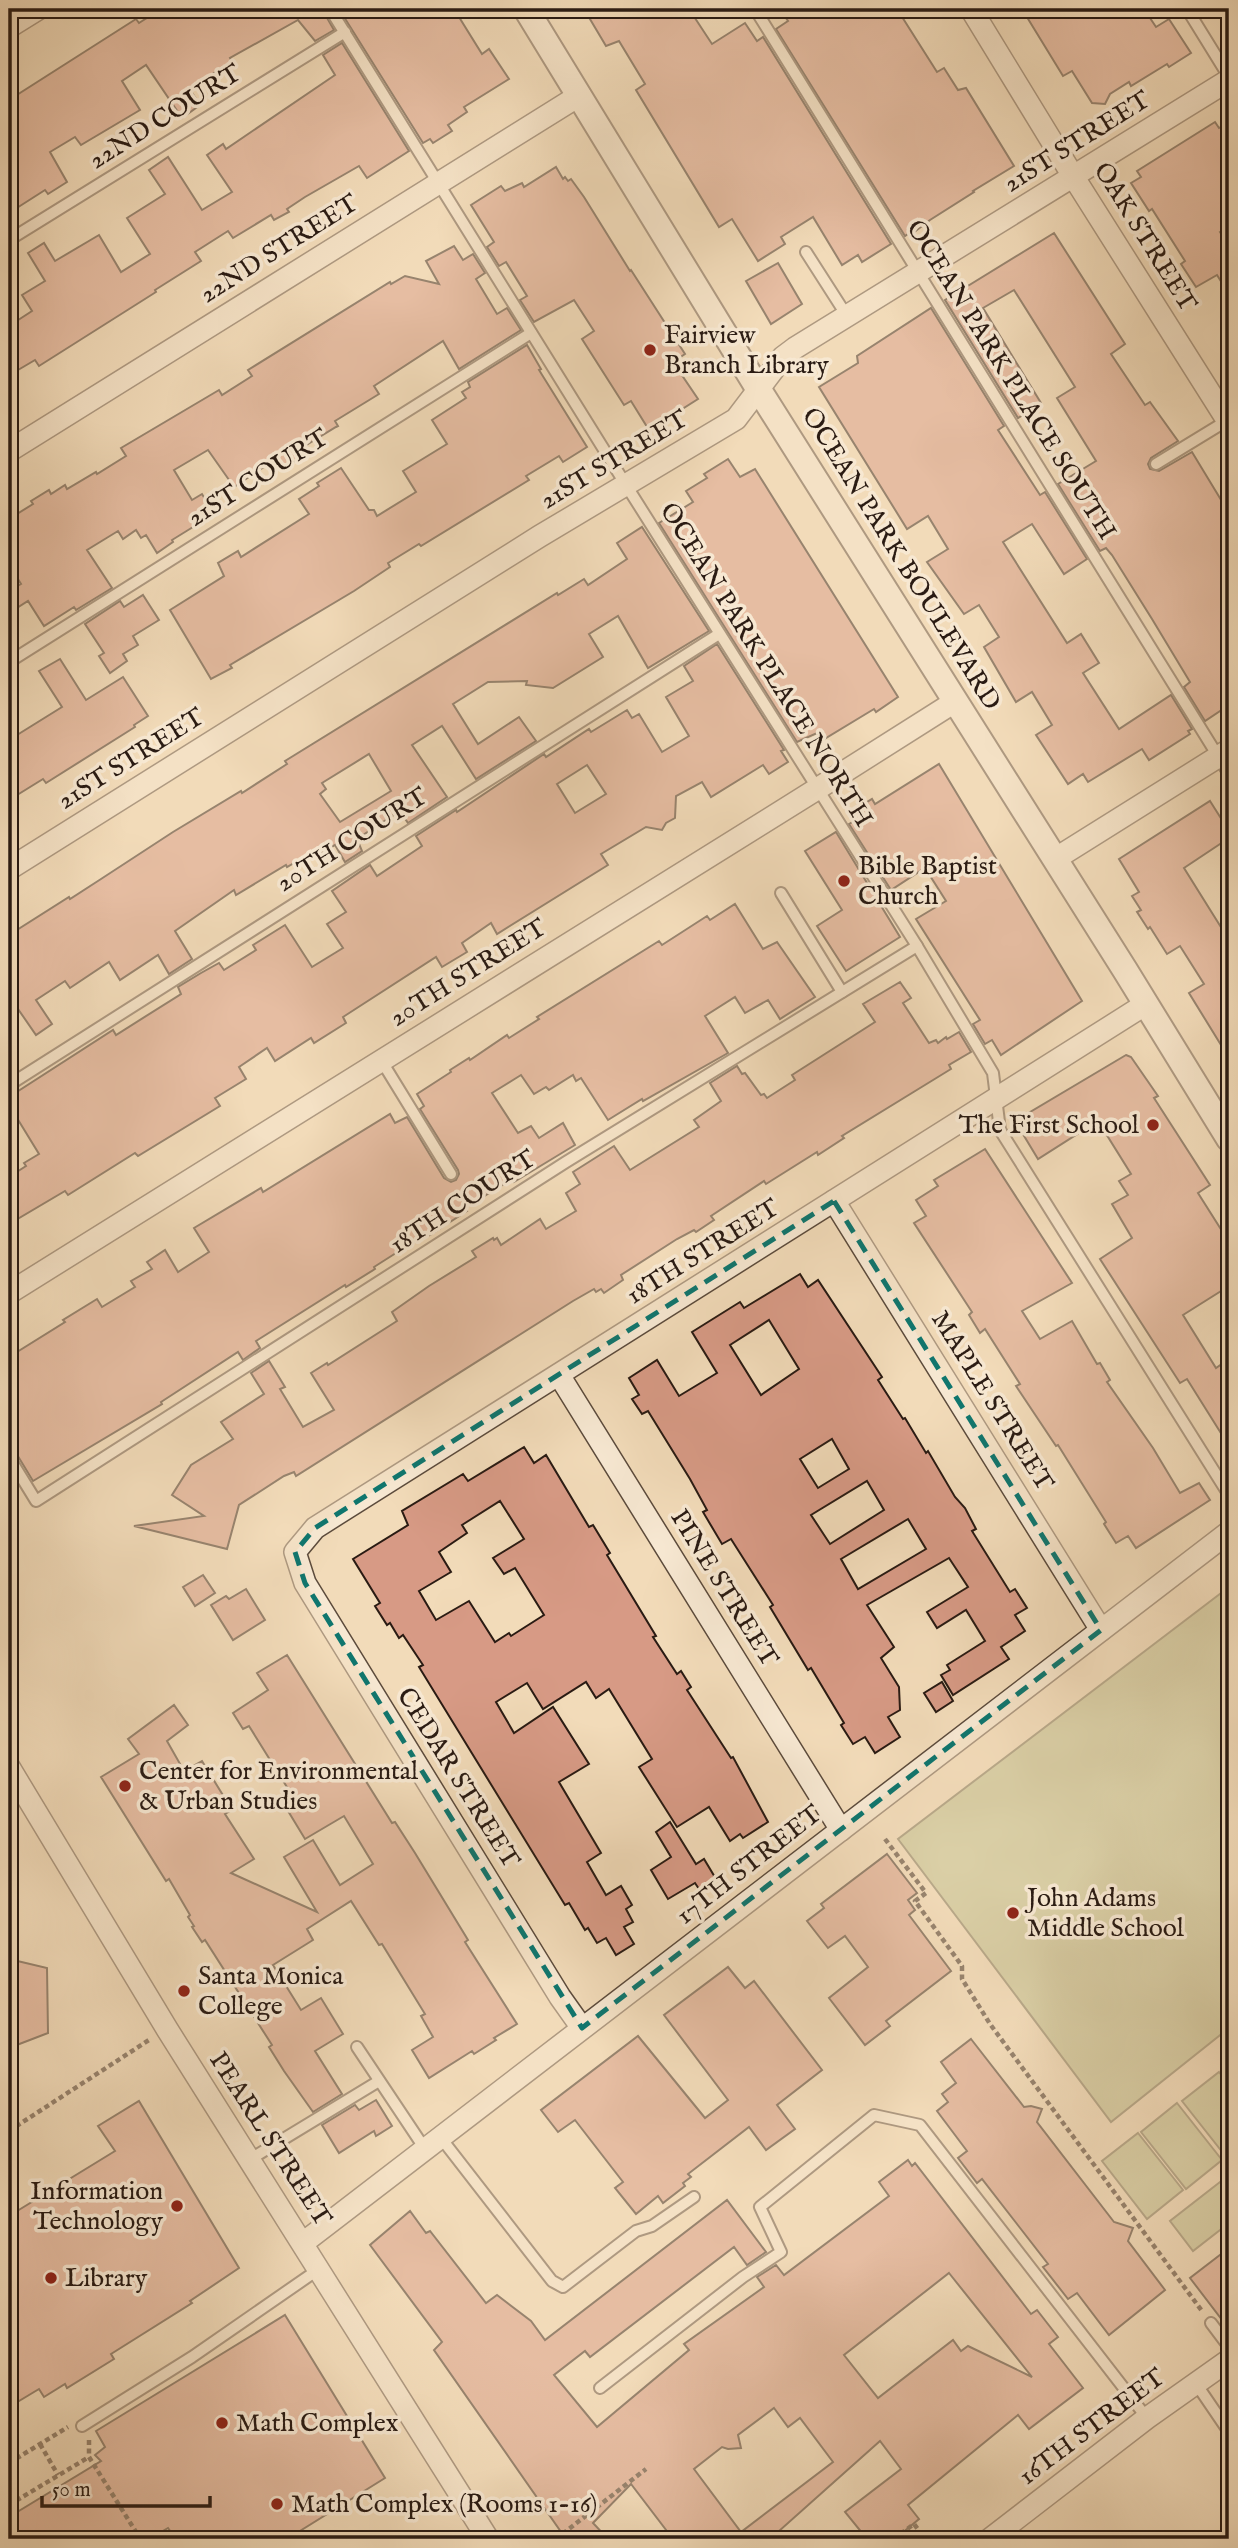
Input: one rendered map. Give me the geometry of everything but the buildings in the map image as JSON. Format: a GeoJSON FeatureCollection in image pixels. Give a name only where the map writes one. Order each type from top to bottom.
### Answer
{"type":"FeatureCollection","features":[{"type":"Feature","properties":{"kind":"street"},"geometry":{"type":"LineString","coordinates":[[9,27],[38,9]]}},
{"type":"Feature","properties":{"kind":"street","name":"OCEAN PARK BOULEVARD"},"geometry":{"type":"LineString","coordinates":[[526,9],[759,390],[1229,1139]]}},
{"type":"Feature","properties":{"kind":"street","name":"OAK STREET"},"geometry":{"type":"LineString","coordinates":[[971,9],[1228,421]]}},
{"type":"Feature","properties":{"kind":"street","name":"21ST STREET"},"geometry":{"type":"LineString","coordinates":[[9,869],[540,536],[736,419],[783,357],[1229,79]]}},
{"type":"Feature","properties":{"kind":"street","name":"22ND STREET"},"geometry":{"type":"LineString","coordinates":[[9,451],[580,95]]}},
{"type":"Feature","properties":{"kind":"street","name":"20TH STREET"},"geometry":{"type":"LineString","coordinates":[[9,1293],[956,701]]}},
{"type":"Feature","properties":{"kind":"street"},"geometry":{"type":"LineString","coordinates":[[1055,859],[1226,760]]}},
{"type":"Feature","properties":{"kind":"street","name":"18TH STREET"},"geometry":{"type":"LineString","coordinates":[[295,1552],[315,1528],[1146,1004]]}},
{"type":"Feature","properties":{"kind":"street","name":"MAPLE STREET"},"geometry":{"type":"LineString","coordinates":[[834,1201],[1101,1630]]}},
{"type":"Feature","properties":{"kind":"street","name":"PINE STREET"},"geometry":{"type":"LineString","coordinates":[[559,1376],[841,1830]]}},
{"type":"Feature","properties":{"kind":"street","name":"17TH STREET"},"geometry":{"type":"LineString","coordinates":[[303,2243],[1229,1532]]}},
{"type":"Feature","properties":{"kind":"street","name":"CEDAR STREET"},"geometry":{"type":"LineString","coordinates":[[295,1552],[304,1583],[560,1997],[582,2028]]}},
{"type":"Feature","properties":{"kind":"street","name":"PEARL STREET"},"geometry":{"type":"LineString","coordinates":[[9,1767],[167,2029],[488,2539]]}},
{"type":"Feature","properties":{"kind":"street","name":"16TH STREET"},"geometry":{"type":"LineString","coordinates":[[990,2539],[1147,2417],[1197,2385],[1229,2360]]}},
{"type":"Feature","properties":{"kind":"lane","name":"OCEAN PARK PLACE NORTH"},"geometry":{"type":"LineString","coordinates":[[330,9],[719,634],[917,946],[993,1073],[1000,1130],[1229,1495]]}},
{"type":"Feature","properties":{"kind":"lane","name":"OCEAN PARK PLACE SOUTH"},"geometry":{"type":"LineString","coordinates":[[755,9],[918,273],[1226,760]]}},
{"type":"Feature","properties":{"kind":"lane"},"geometry":{"type":"LineString","coordinates":[[1186,9],[1229,79]]}},
{"type":"Feature","properties":{"kind":"lane","name":"22ND COURT"},"geometry":{"type":"LineString","coordinates":[[9,240],[345,32]]}},
{"type":"Feature","properties":{"kind":"lane"},"geometry":{"type":"LineString","coordinates":[[806,252],[847,316]]}},
{"type":"Feature","properties":{"kind":"lane","name":"21ST COURT"},"geometry":{"type":"LineString","coordinates":[[9,662],[531,333]]}},
{"type":"Feature","properties":{"kind":"lane"},"geometry":{"type":"LineString","coordinates":[[1156,464],[1228,421]]}},
{"type":"Feature","properties":{"kind":"lane","name":"20TH COURT"},"geometry":{"type":"LineString","coordinates":[[9,1085],[719,634]]}},
{"type":"Feature","properties":{"kind":"lane"},"geometry":{"type":"LineString","coordinates":[[781,893],[842,992]]}},
{"type":"Feature","properties":{"kind":"lane","name":"18TH COURT"},"geometry":{"type":"LineString","coordinates":[[9,1457],[36,1501],[566,1162],[917,946]]}},
{"type":"Feature","properties":{"kind":"lane"},"geometry":{"type":"LineString","coordinates":[[381,1060],[450,1174]]}},
{"type":"Feature","properties":{"kind":"lane"},"geometry":{"type":"LineString","coordinates":[[357,2047],[379,2081],[552,2281],[563,2287],[636,2231],[652,2226],[694,2197]]}},
{"type":"Feature","properties":{"kind":"lane"},"geometry":{"type":"LineString","coordinates":[[249,2160],[379,2081]]}},
{"type":"Feature","properties":{"kind":"lane"},"geometry":{"type":"LineString","coordinates":[[600,2388],[743,2277],[781,2252],[760,2207],[874,2115],[920,2125],[1147,2417]]}},
{"type":"Feature","properties":{"kind":"lane"},"geometry":{"type":"LineString","coordinates":[[82,2426],[192,2357],[319,2269]]}},
{"type":"Feature","properties":{"kind":"lane"},"geometry":{"type":"LineString","coordinates":[[1211,2323],[1229,2347]]}},
{"type":"Feature","properties":{"kind":"lane"},"geometry":{"type":"LineString","coordinates":[[1197,2385],[1229,2432]]}},
{"type":"Feature","properties":{"kind":"path"},"geometry":{"type":"LineString","coordinates":[[885,1839],[926,1893],[915,1901],[962,1966],[962,1979],[990,2024],[1211,2323]]}},
{"type":"Feature","properties":{"kind":"path"},"geometry":{"type":"LineString","coordinates":[[9,2131],[167,2029]]}},
{"type":"Feature","properties":{"kind":"path"},"geometry":{"type":"LineString","coordinates":[[9,2463],[69,2426],[82,2426],[90,2442],[89,2457],[136,2532],[150,2535],[153,2539]]}},
{"type":"Feature","properties":{"kind":"path"},"geometry":{"type":"LineString","coordinates":[[40,2444],[58,2475]]}},
{"type":"Feature","properties":{"kind":"path"},"geometry":{"type":"LineString","coordinates":[[9,2503],[89,2457]]}},
{"type":"Feature","properties":{"kind":"path"},"geometry":{"type":"LineString","coordinates":[[556,2539],[646,2469]]}},
{"type":"Feature","properties":{"kind":"path"},"geometry":{"type":"LineString","coordinates":[[894,2539],[914,2524],[925,2539]]}},
{"type":"Feature","properties":{"kind":"path"},"geometry":{"type":"LineString","coordinates":[[913,2539],[921,2533]]}},
{"type":"Feature","properties":{"kind":"highlighted area"},"geometry":{"type":"Polygon","coordinates":[[[834,1201],[1101,1630],[582,2028],[305,1583],[295,1552],[315,1528],[834,1201]]]}},
{"type":"Feature","properties":{"kind":"green space"},"geometry":{"type":"Polygon","coordinates":[[[1229,1587],[1229,2028],[1111,2122],[898,1839],[1229,1587]]]}},
{"type":"Feature","properties":{"kind":"green space"},"geometry":{"type":"Polygon","coordinates":[[[1219,2072],[1229,2085],[1227,2158],[1182,2101],[1219,2072]]]}},
{"type":"Feature","properties":{"kind":"green space"},"geometry":{"type":"Polygon","coordinates":[[[1177,2103],[1222,2160],[1186,2189],[1141,2132],[1177,2103]]]}},
{"type":"Feature","properties":{"kind":"green space"},"geometry":{"type":"Polygon","coordinates":[[[1138,2133],[1183,2190],[1147,2219],[1102,2161],[1138,2133]]]}},
{"type":"Feature","properties":{"kind":"green space"},"geometry":{"type":"Polygon","coordinates":[[[1229,2175],[1229,2223],[1193,2251],[1170,2221],[1229,2175]]]}},
{"type":"Feature","properties":{"kind":"place","name":"Fairview Branch Library"},"geometry":{"type":"Point","coordinates":[650,350]}},
{"type":"Feature","properties":{"kind":"place","name":"Bible Baptist Church"},"geometry":{"type":"Point","coordinates":[844,881]}},
{"type":"Feature","properties":{"kind":"place","name":"The First School"},"geometry":{"type":"Point","coordinates":[1153,1125]}},
{"type":"Feature","properties":{"kind":"place","name":"Center for Environmental & Urban Studies"},"geometry":{"type":"Point","coordinates":[125,1786]}},
{"type":"Feature","properties":{"kind":"place","name":"John Adams Middle School"},"geometry":{"type":"Point","coordinates":[1013,1913]}},
{"type":"Feature","properties":{"kind":"place","name":"Santa Monica College"},"geometry":{"type":"Point","coordinates":[184,1991]}},
{"type":"Feature","properties":{"kind":"place","name":"Information Technology"},"geometry":{"type":"Point","coordinates":[177,2206]}},
{"type":"Feature","properties":{"kind":"place","name":"Library"},"geometry":{"type":"Point","coordinates":[51,2278]}},
{"type":"Feature","properties":{"kind":"place","name":"Math Complex"},"geometry":{"type":"Point","coordinates":[222,2423]}},
{"type":"Feature","properties":{"kind":"place","name":"Math Complex (Rooms 1-16)"},"geometry":{"type":"Point","coordinates":[277,2504]}}]}
